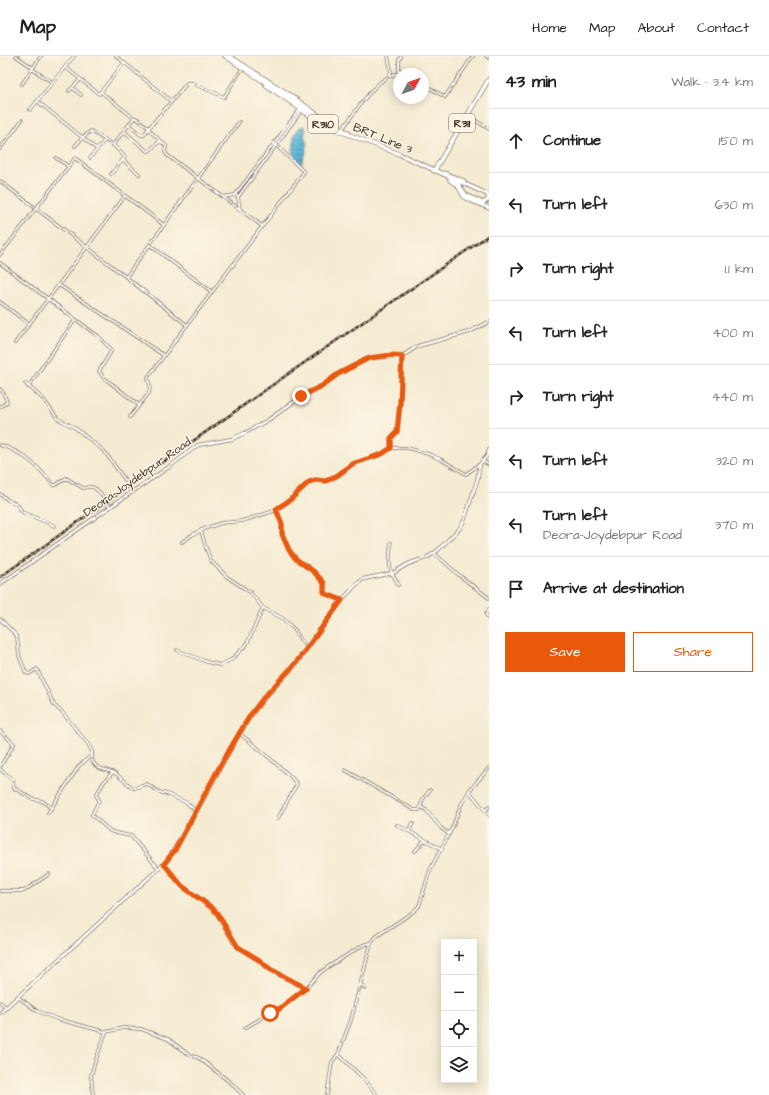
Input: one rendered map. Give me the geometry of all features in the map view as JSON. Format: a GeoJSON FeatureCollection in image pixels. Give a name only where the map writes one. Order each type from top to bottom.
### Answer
{"type":"FeatureCollection","features":[{"type":"Feature","properties":{"kind":"main road","name":"R310"},"geometry":{"type":"LineString","coordinates":[[222,56],[301,110],[342,135],[386,151],[489,193]]}},
{"type":"Feature","properties":{"kind":"main road","name":"BRT Line 3"},"geometry":{"type":"LineString","coordinates":[[225,56],[337,130],[386,149],[487,194],[489,198],[488,200],[483,203],[468,197],[456,181]]}},
{"type":"Feature","properties":{"kind":"main road","name":"R310"},"geometry":{"type":"LineString","coordinates":[[229,56],[287,93],[332,125],[400,152],[455,184],[465,198],[489,208]]}},
{"type":"Feature","properties":{"kind":"main road","name":"R311"},"geometry":{"type":"LineString","coordinates":[[434,171],[489,78]]}},
{"type":"Feature","properties":{"kind":"main road"},"geometry":{"type":"LineString","coordinates":[[465,193],[466,189],[470,187]]}},
{"type":"Feature","properties":{"kind":"main road"},"geometry":{"type":"LineString","coordinates":[[483,206],[489,203]]}},
{"type":"Feature","properties":{"kind":"street"},"geometry":{"type":"LineString","coordinates":[[16,56],[52,82]]}},
{"type":"Feature","properties":{"kind":"street"},"geometry":{"type":"LineString","coordinates":[[22,84],[41,56]]}},
{"type":"Feature","properties":{"kind":"street"},"geometry":{"type":"LineString","coordinates":[[30,110],[74,56]]}},
{"type":"Feature","properties":{"kind":"street"},"geometry":{"type":"LineString","coordinates":[[116,56],[171,101]]}},
{"type":"Feature","properties":{"kind":"street"},"geometry":{"type":"LineString","coordinates":[[388,56],[391,72],[389,76]]}},
{"type":"Feature","properties":{"kind":"street"},"geometry":{"type":"LineString","coordinates":[[399,68],[401,56]]}},
{"type":"Feature","properties":{"kind":"street"},"geometry":{"type":"LineString","coordinates":[[429,88],[445,97],[473,56]]}},
{"type":"Feature","properties":{"kind":"street"},"geometry":{"type":"LineString","coordinates":[[100,92],[124,63]]}},
{"type":"Feature","properties":{"kind":"street"},"geometry":{"type":"LineString","coordinates":[[65,67],[98,94],[100,92],[136,118],[166,146],[165,152],[167,155],[262,226]]}},
{"type":"Feature","properties":{"kind":"street"},"geometry":{"type":"LineString","coordinates":[[129,125],[141,135],[144,135],[148,128],[189,82],[224,97],[242,69]]}},
{"type":"Feature","properties":{"kind":"street"},"geometry":{"type":"LineString","coordinates":[[342,130],[362,101],[389,76],[393,74]]}},
{"type":"Feature","properties":{"kind":"street"},"geometry":{"type":"LineString","coordinates":[[69,92],[80,80]]}},
{"type":"Feature","properties":{"kind":"street"},"geometry":{"type":"LineString","coordinates":[[73,88],[81,95]]}},
{"type":"Feature","properties":{"kind":"street"},"geometry":{"type":"LineString","coordinates":[[37,101],[98,149]]}},
{"type":"Feature","properties":{"kind":"street"},"geometry":{"type":"LineString","coordinates":[[223,197],[237,196],[301,110]]}},
{"type":"Feature","properties":{"kind":"street"},"geometry":{"type":"LineString","coordinates":[[240,210],[237,196],[301,110]]}},
{"type":"Feature","properties":{"kind":"street"},"geometry":{"type":"LineString","coordinates":[[466,116],[489,129]]}},
{"type":"Feature","properties":{"kind":"street"},"geometry":{"type":"LineString","coordinates":[[113,145],[134,118]]}},
{"type":"Feature","properties":{"kind":"street"},"geometry":{"type":"LineString","coordinates":[[0,149],[22,120]]}},
{"type":"Feature","properties":{"kind":"street"},"geometry":{"type":"LineString","coordinates":[[126,277],[199,179],[239,122]]}},
{"type":"Feature","properties":{"kind":"street"},"geometry":{"type":"LineString","coordinates":[[75,146],[91,131],[113,145],[125,157],[111,174]]}},
{"type":"Feature","properties":{"kind":"street"},"geometry":{"type":"LineString","coordinates":[[124,131],[147,151],[149,151],[160,141]]}},
{"type":"Feature","properties":{"kind":"street"},"geometry":{"type":"LineString","coordinates":[[90,158],[105,140]]}},
{"type":"Feature","properties":{"kind":"street"},"geometry":{"type":"LineString","coordinates":[[130,417],[149,393],[150,387],[148,377],[163,355],[304,172],[276,145]]}},
{"type":"Feature","properties":{"kind":"street"},"geometry":{"type":"LineString","coordinates":[[56,158],[68,166]]}},
{"type":"Feature","properties":{"kind":"street"},"geometry":{"type":"LineString","coordinates":[[0,255],[75,158],[164,225]]}},
{"type":"Feature","properties":{"kind":"street"},"geometry":{"type":"LineString","coordinates":[[123,160],[139,174]]}},
{"type":"Feature","properties":{"kind":"street"},"geometry":{"type":"LineString","coordinates":[[0,181],[187,325]]}},
{"type":"Feature","properties":{"kind":"street"},"geometry":{"type":"LineString","coordinates":[[15,343],[125,196]]}},
{"type":"Feature","properties":{"kind":"street"},"geometry":{"type":"LineString","coordinates":[[150,245],[212,292]]}},
{"type":"Feature","properties":{"kind":"street"},"geometry":{"type":"LineString","coordinates":[[0,263],[98,336],[112,350],[98,371],[103,377],[139,405]]}},
{"type":"Feature","properties":{"kind":"street"},"geometry":{"type":"LineString","coordinates":[[59,285],[163,355]]}},
{"type":"Feature","properties":{"kind":"street"},"geometry":{"type":"LineString","coordinates":[[0,302],[29,324]]}},
{"type":"Feature","properties":{"kind":"street"},"geometry":{"type":"LineString","coordinates":[[28,387],[75,320]]}},
{"type":"Feature","properties":{"kind":"street"},"geometry":{"type":"LineString","coordinates":[[391,448],[391,438],[397,432],[402,356],[418,346],[470,332],[489,322]]}},
{"type":"Feature","properties":{"kind":"street","name":"Deora-Joydebpur Road"},"geometry":{"type":"LineString","coordinates":[[0,584],[110,506],[169,467],[198,445],[232,439],[245,433],[272,418],[301,396],[322,386],[338,374],[369,358],[392,355],[402,356]]}},
{"type":"Feature","properties":{"kind":"street"},"geometry":{"type":"LineString","coordinates":[[25,383],[43,399],[58,419],[74,427],[104,451],[128,484]]}},
{"type":"Feature","properties":{"kind":"street"},"geometry":{"type":"LineString","coordinates":[[0,389],[7,402],[0,407]]}},
{"type":"Feature","properties":{"kind":"street"},"geometry":{"type":"LineString","coordinates":[[0,445],[21,453],[36,466],[53,485],[56,485],[66,478],[83,488],[94,488],[100,492],[110,506]]}},
{"type":"Feature","properties":{"kind":"street"},"geometry":{"type":"LineString","coordinates":[[182,542],[201,530],[220,523],[242,520],[276,509],[290,500],[309,482],[315,480],[326,481],[338,475],[352,464],[382,454],[391,448],[408,448],[440,458],[466,474],[481,463],[487,456],[489,450]]}},
{"type":"Feature","properties":{"kind":"street"},"geometry":{"type":"LineString","coordinates":[[481,463],[489,465]]}},
{"type":"Feature","properties":{"kind":"street"},"geometry":{"type":"LineString","coordinates":[[0,1013],[164,864],[175,850],[239,734],[254,710],[264,697],[292,668],[342,600],[356,585],[363,579],[391,573],[434,553],[462,525],[477,482],[481,463]]}},
{"type":"Feature","properties":{"kind":"street"},"geometry":{"type":"LineString","coordinates":[[0,494],[17,504],[22,512],[55,526]]}},
{"type":"Feature","properties":{"kind":"street"},"geometry":{"type":"LineString","coordinates":[[276,509],[282,524],[282,534],[289,550],[296,559],[314,572],[324,583],[324,592],[326,594],[342,600]]}},
{"type":"Feature","properties":{"kind":"street"},"geometry":{"type":"LineString","coordinates":[[201,530],[211,561],[226,577],[250,592],[263,608],[282,618],[294,629],[302,642],[308,647]]}},
{"type":"Feature","properties":{"kind":"street"},"geometry":{"type":"LineString","coordinates":[[391,543],[389,560],[391,573],[396,577],[398,585]]}},
{"type":"Feature","properties":{"kind":"street"},"geometry":{"type":"LineString","coordinates":[[434,553],[460,576],[489,598]]}},
{"type":"Feature","properties":{"kind":"street"},"geometry":{"type":"LineString","coordinates":[[177,650],[183,651],[207,662],[220,665],[231,660],[249,641],[263,608]]}},
{"type":"Feature","properties":{"kind":"street"},"geometry":{"type":"LineString","coordinates":[[489,609],[486,614],[489,620]]}},
{"type":"Feature","properties":{"kind":"street"},"geometry":{"type":"LineString","coordinates":[[0,619],[16,636],[19,656],[26,673],[29,674],[37,669],[54,705],[88,744],[92,751],[95,765],[99,768],[113,772],[133,788],[148,784],[160,792],[187,803],[196,811]]}},
{"type":"Feature","properties":{"kind":"street"},"geometry":{"type":"LineString","coordinates":[[0,731],[14,744],[0,768],[13,780],[14,787],[33,799],[41,800],[50,807]]}},
{"type":"Feature","properties":{"kind":"street"},"geometry":{"type":"LineString","coordinates":[[239,734],[264,753],[297,784],[278,818]]}},
{"type":"Feature","properties":{"kind":"street"},"geometry":{"type":"LineString","coordinates":[[48,813],[50,807],[60,795],[64,786],[79,766],[92,755]]}},
{"type":"Feature","properties":{"kind":"street"},"geometry":{"type":"LineString","coordinates":[[327,1095],[332,1062],[338,1054],[351,1020],[371,943],[377,936],[413,912],[419,906],[430,870],[442,849],[461,805],[469,791],[489,768]]}},
{"type":"Feature","properties":{"kind":"street"},"geometry":{"type":"LineString","coordinates":[[344,770],[414,810],[419,810],[423,800],[430,790]]}},
{"type":"Feature","properties":{"kind":"street"},"geometry":{"type":"LineString","coordinates":[[113,772],[104,782],[96,795],[98,800],[92,815],[110,831],[131,836],[159,869]]}},
{"type":"Feature","properties":{"kind":"street"},"geometry":{"type":"LineString","coordinates":[[469,791],[489,815]]}},
{"type":"Feature","properties":{"kind":"street"},"geometry":{"type":"LineString","coordinates":[[421,807],[426,810],[441,828],[449,834]]}},
{"type":"Feature","properties":{"kind":"street"},"geometry":{"type":"LineString","coordinates":[[485,810],[489,807]]}},
{"type":"Feature","properties":{"kind":"street"},"geometry":{"type":"LineString","coordinates":[[409,831],[413,823]]}},
{"type":"Feature","properties":{"kind":"street"},"geometry":{"type":"LineString","coordinates":[[397,825],[442,849]]}},
{"type":"Feature","properties":{"kind":"street"},"geometry":{"type":"LineString","coordinates":[[415,851],[425,840]]}},
{"type":"Feature","properties":{"kind":"street"},"geometry":{"type":"LineString","coordinates":[[164,864],[182,886],[217,913],[238,947],[270,969],[306,988]]}},
{"type":"Feature","properties":{"kind":"street"},"geometry":{"type":"LineString","coordinates":[[0,890],[24,891],[49,874]]}},
{"type":"Feature","properties":{"kind":"street"},"geometry":{"type":"LineString","coordinates":[[245,1028],[270,1013],[275,1008],[278,1010],[306,988],[321,972],[331,965],[363,945],[371,943]]}},
{"type":"Feature","properties":{"kind":"street"},"geometry":{"type":"LineString","coordinates":[[360,983],[365,989]]}},
{"type":"Feature","properties":{"kind":"street"},"geometry":{"type":"LineString","coordinates":[[18,997],[44,1015],[57,1019],[106,1032],[123,1028],[141,1029],[168,1039],[189,1055],[199,1058],[243,1095]]}},
{"type":"Feature","properties":{"kind":"street"},"geometry":{"type":"LineString","coordinates":[[0,1002],[7,1008]]}},
{"type":"Feature","properties":{"kind":"street"},"geometry":{"type":"LineString","coordinates":[[93,1095],[91,1076],[106,1032]]}},
{"type":"Feature","properties":{"kind":"street"},"geometry":{"type":"LineString","coordinates":[[338,1054],[364,1079],[377,1095]]}},
{"type":"Feature","properties":{"kind":"water"},"geometry":{"type":"Polygon","coordinates":[[[304,126],[306,130],[304,136],[307,144],[306,152],[301,165],[292,152],[294,147],[294,135],[300,127],[304,126]]]}},
{"type":"Feature","properties":{"kind":"railway"},"geometry":{"type":"LineString","coordinates":[[0,577],[291,372],[489,235]]}},
{"type":"Feature","properties":{"kind":"route"},"geometry":{"type":"LineString","coordinates":[[270,1013],[275,1008],[278,1010],[306,988],[286,979],[238,947],[233,942],[217,913],[182,886],[164,864],[175,850],[221,764],[249,717],[264,697],[296,663],[342,600],[326,594],[324,592],[324,583],[309,567],[296,559],[289,550],[282,534],[282,524],[276,509],[294,497],[312,480],[326,481],[338,475],[352,464],[382,454],[391,448],[391,438],[397,432],[402,356],[392,355],[369,358],[338,374],[322,386],[301,396]]}}]}
